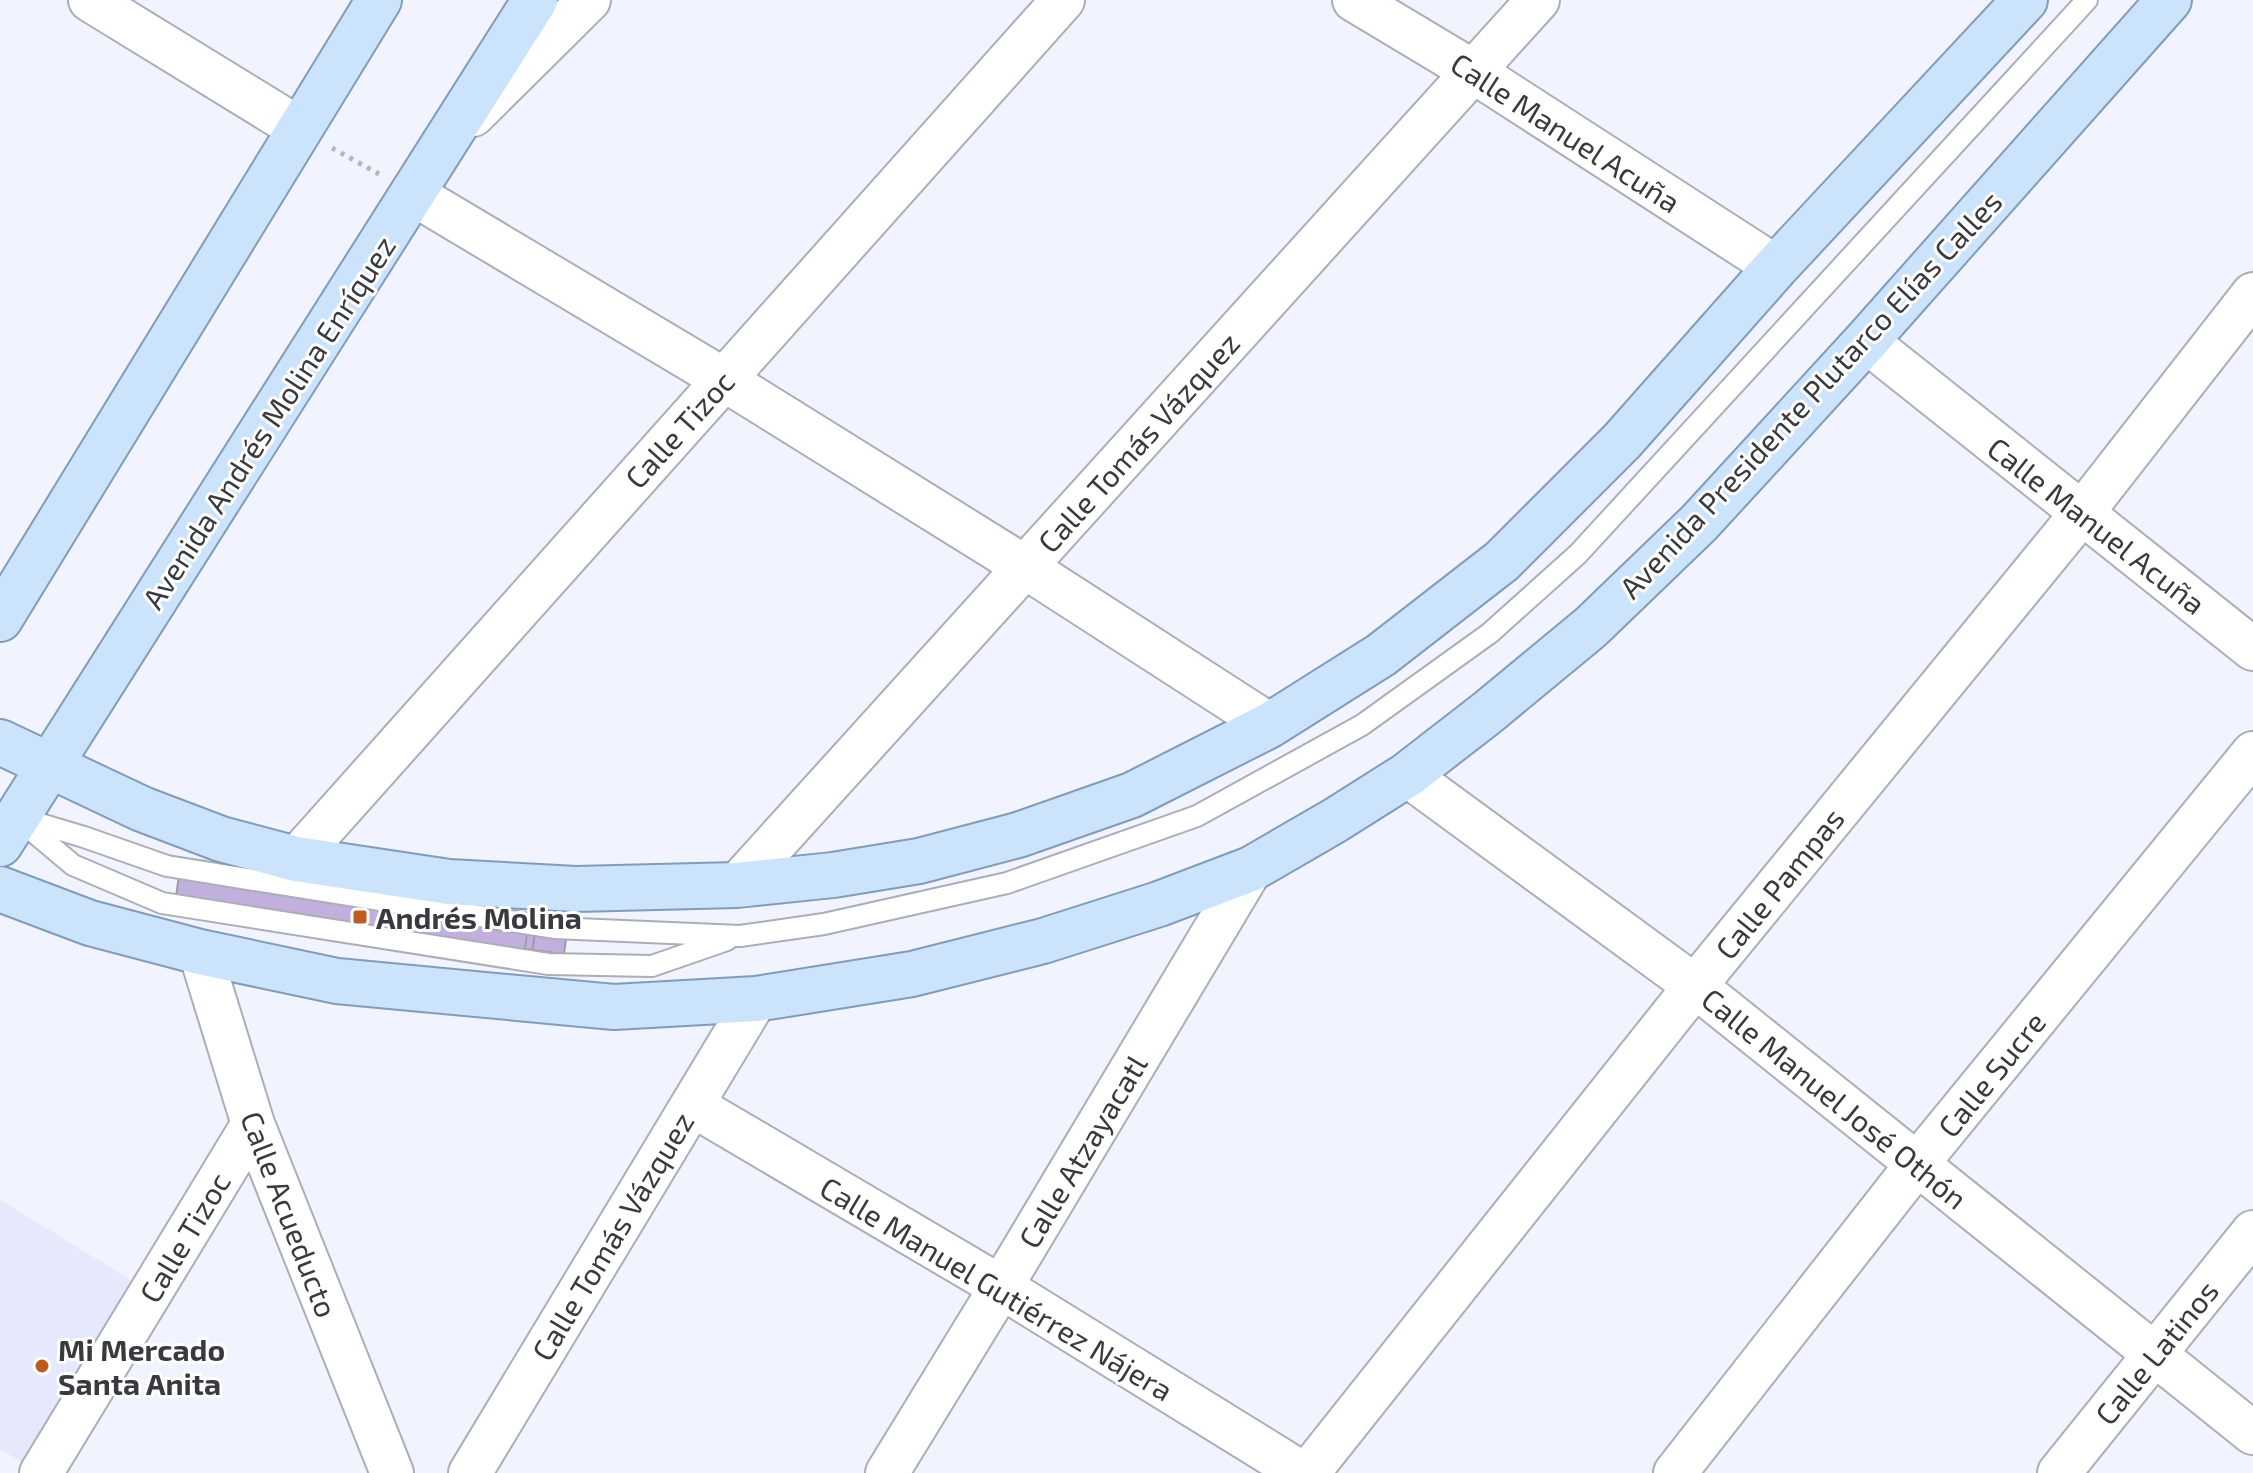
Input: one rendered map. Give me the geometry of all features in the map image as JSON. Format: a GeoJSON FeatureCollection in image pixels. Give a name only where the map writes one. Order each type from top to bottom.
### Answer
{"type":"FeatureCollection","features":[{"type":"Feature","properties":{"kind":"main road"},"geometry":{"type":"LineString","coordinates":[[0,619],[379,0]]}},
{"type":"Feature","properties":{"kind":"main road","name":"Avenida Andrés Molina Enríquez"},"geometry":{"type":"LineString","coordinates":[[6,823],[48,766],[535,0]]}},
{"type":"Feature","properties":{"kind":"main road"},"geometry":{"type":"LineString","coordinates":[[0,742],[142,809],[221,839],[296,859],[449,882],[576,889],[737,885],[833,875],[919,861],[1018,835],[1132,795],[1270,725],[1381,655],[1502,561],[1622,441],[1776,267],[2025,0]]}},
{"type":"Feature","properties":{"kind":"main road","name":"Avenida Presidente Plutarco Elías Calles"},"geometry":{"type":"LineString","coordinates":[[0,889],[90,923],[200,952],[337,981],[614,1007],[756,999],[912,974],[1043,941],[1159,904],[1251,869],[1407,775],[1591,627],[1699,523],[1866,341],[2169,0]]}},
{"type":"Feature","properties":{"kind":"street"},"geometry":{"type":"LineString","coordinates":[[90,0],[300,129]]}},
{"type":"Feature","properties":{"kind":"street"},"geometry":{"type":"LineString","coordinates":[[446,141],[589,0]]}},
{"type":"Feature","properties":{"kind":"street","name":"Calle Tizoc"},"geometry":{"type":"LineString","coordinates":[[296,859],[1063,0]]}},
{"type":"Feature","properties":{"kind":"street","name":"Calle Manuel Acuña"},"geometry":{"type":"LineString","coordinates":[[1354,0],[1474,72],[1776,267]]}},
{"type":"Feature","properties":{"kind":"street","name":"Calle Tomás Vázquez"},"geometry":{"type":"LineString","coordinates":[[737,885],[1538,0]]}},
{"type":"Feature","properties":{"kind":"street"},"geometry":{"type":"LineString","coordinates":[[413,194],[723,379],[1025,567],[1270,725]]}},
{"type":"Feature","properties":{"kind":"street","name":"Calle Pampas"},"geometry":{"type":"LineString","coordinates":[[1305,1473],[1695,986],[2082,513],[2253,294]]}},
{"type":"Feature","properties":{"kind":"street","name":"Calle Manuel Acuña"},"geometry":{"type":"LineString","coordinates":[[1866,341],[2253,649]]}},
{"type":"Feature","properties":{"kind":"street","name":"Calle Sucre"},"geometry":{"type":"LineString","coordinates":[[1675,1473],[1917,1164],[2253,753]]}},
{"type":"Feature","properties":{"kind":"street","name":"Calle Manuel José Othón"},"geometry":{"type":"LineString","coordinates":[[1407,775],[1695,986],[2253,1433]]}},
{"type":"Feature","properties":{"kind":"street","name":"Calle Atzayacatl"},"geometry":{"type":"LineString","coordinates":[[887,1473],[1251,869]]}},
{"type":"Feature","properties":{"kind":"street","name":"Calle Acueducto"},"geometry":{"type":"LineString","coordinates":[[200,952],[253,1124],[392,1473]]}},
{"type":"Feature","properties":{"kind":"street","name":"Calle Tomás Vázquez"},"geometry":{"type":"LineString","coordinates":[[470,1473],[756,999]]}},
{"type":"Feature","properties":{"kind":"street","name":"Calle Manuel Gutiérrez Nájera"},"geometry":{"type":"LineString","coordinates":[[692,1105],[1001,1287],[1305,1473]]}},
{"type":"Feature","properties":{"kind":"street","name":"Calle Tizoc"},"geometry":{"type":"LineString","coordinates":[[41,1473],[253,1124]]}},
{"type":"Feature","properties":{"kind":"street","name":"Calle Latinos"},"geometry":{"type":"LineString","coordinates":[[2059,1473],[2253,1232]]}},
{"type":"Feature","properties":{"kind":"lane"},"geometry":{"type":"LineString","coordinates":[[6,823],[84,837],[167,866],[554,928],[740,936],[824,924],[1007,883],[1197,816],[1362,725],[1490,633],[1578,554],[2087,0]]}},
{"type":"Feature","properties":{"kind":"lane"},"geometry":{"type":"LineString","coordinates":[[6,823],[73,865],[162,903],[548,964],[652,966],[740,936]]}},
{"type":"Feature","properties":{"kind":"path"},"geometry":{"type":"LineString","coordinates":[[300,129],[413,194]]}},
{"type":"Feature","properties":{"kind":"shaded area","name":"Mi Mercado Santa Anita"},"geometry":{"type":"Polygon","coordinates":[[[0,1200],[136,1283],[24,1463],[0,1449],[0,1200]]]}},
{"type":"Feature","properties":{"kind":"building"},"geometry":{"type":"Polygon","coordinates":[[[180,867],[536,925],[531,961],[175,905],[180,867]]]}},
{"type":"Feature","properties":{"kind":"building"},"geometry":{"type":"Polygon","coordinates":[[[527,934],[566,939],[564,954],[525,949],[527,934]]]}},
{"type":"Feature","properties":{"kind":"place","name":"Andrés Molina"},"geometry":{"type":"Point","coordinates":[360,917]}},
{"type":"Feature","properties":{"kind":"place","name":"Mi Mercado Santa Anita"},"geometry":{"type":"Point","coordinates":[42,1366]}}]}
